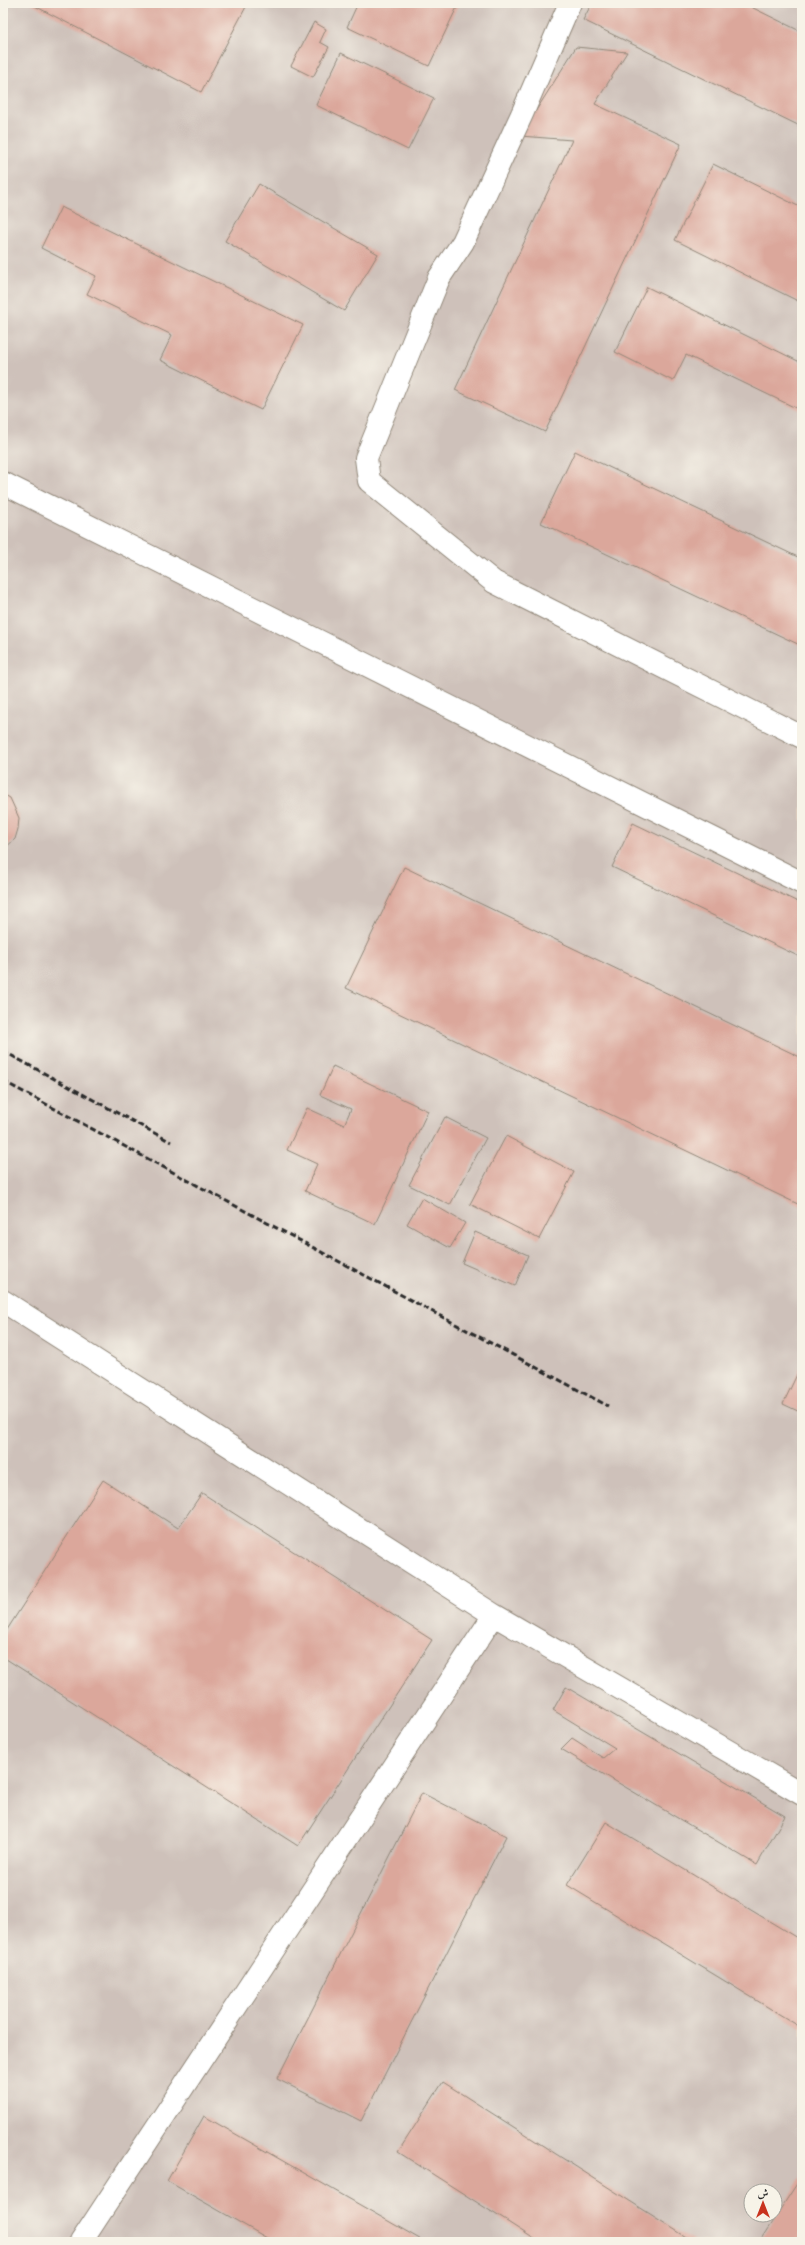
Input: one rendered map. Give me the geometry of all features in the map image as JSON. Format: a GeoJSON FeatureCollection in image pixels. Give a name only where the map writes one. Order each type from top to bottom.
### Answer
{"type":"FeatureCollection","features":[{"type":"Feature","properties":{"kind":"lane"},"geometry":{"type":"LineString","coordinates":[[570,3],[522,114],[466,235],[439,278],[366,458],[369,481],[494,582],[802,737]]}},
{"type":"Feature","properties":{"kind":"lane"},"geometry":{"type":"LineString","coordinates":[[3,483],[802,883]]}},
{"type":"Feature","properties":{"kind":"lane"},"geometry":{"type":"LineString","coordinates":[[3,1301],[494,1615],[802,1794]]}},
{"type":"Feature","properties":{"kind":"lane"},"geometry":{"type":"LineString","coordinates":[[81,2242],[494,1615]]}},
{"type":"Feature","properties":{"kind":"shaded area"},"geometry":{"type":"Polygon","coordinates":[[[3,3],[802,3],[802,2242],[3,2242],[3,3]]]}},
{"type":"Feature","properties":{"kind":"building"},"geometry":{"type":"Polygon","coordinates":[[[29,3],[248,3],[201,92],[29,3]]]}},
{"type":"Feature","properties":{"kind":"building"},"geometry":{"type":"Polygon","coordinates":[[[358,3],[459,3],[429,66],[347,27],[358,3]]]}},
{"type":"Feature","properties":{"kind":"building"},"geometry":{"type":"Polygon","coordinates":[[[592,3],[743,3],[802,32],[802,127],[583,20],[592,3]]]}},
{"type":"Feature","properties":{"kind":"building"},"geometry":{"type":"Polygon","coordinates":[[[314,22],[326,29],[320,42],[329,47],[313,77],[291,66],[314,22]]]}},
{"type":"Feature","properties":{"kind":"building"},"geometry":{"type":"Polygon","coordinates":[[[576,47],[627,52],[595,104],[681,144],[545,432],[455,390],[572,140],[520,136],[576,47]]]}},
{"type":"Feature","properties":{"kind":"building"},"geometry":{"type":"Polygon","coordinates":[[[341,53],[434,98],[408,150],[316,105],[341,53]]]}},
{"type":"Feature","properties":{"kind":"building"},"geometry":{"type":"Polygon","coordinates":[[[713,164],[802,208],[802,303],[675,240],[713,164]]]}},
{"type":"Feature","properties":{"kind":"building"},"geometry":{"type":"Polygon","coordinates":[[[259,184],[378,254],[344,311],[225,241],[259,184]]]}},
{"type":"Feature","properties":{"kind":"building"},"geometry":{"type":"Polygon","coordinates":[[[61,207],[303,325],[261,410],[160,360],[172,335],[87,294],[96,276],[41,248],[61,207]]]}},
{"type":"Feature","properties":{"kind":"building"},"geometry":{"type":"Polygon","coordinates":[[[647,287],[802,363],[802,411],[686,355],[673,381],[615,352],[647,287]]]}},
{"type":"Feature","properties":{"kind":"building"},"geometry":{"type":"Polygon","coordinates":[[[575,451],[802,559],[802,646],[541,523],[575,451]]]}},
{"type":"Feature","properties":{"kind":"building"},"geometry":{"type":"Polygon","coordinates":[[[3,794],[10,798],[19,818],[15,839],[3,850],[3,794]]]}},
{"type":"Feature","properties":{"kind":"building"},"geometry":{"type":"Polygon","coordinates":[[[633,823],[802,904],[802,958],[612,867],[633,823]]]}},
{"type":"Feature","properties":{"kind":"building"},"geometry":{"type":"Polygon","coordinates":[[[404,867],[802,1058],[802,1206],[346,988],[404,867]]]}},
{"type":"Feature","properties":{"kind":"building"},"geometry":{"type":"Polygon","coordinates":[[[333,1066],[428,1111],[375,1224],[305,1191],[317,1164],[287,1150],[307,1108],[344,1125],[351,1109],[320,1095],[333,1066]]]}},
{"type":"Feature","properties":{"kind":"building"},"geometry":{"type":"Polygon","coordinates":[[[445,1117],[486,1138],[450,1205],[409,1185],[445,1117]]]}},
{"type":"Feature","properties":{"kind":"building"},"geometry":{"type":"Polygon","coordinates":[[[506,1136],[574,1172],[539,1239],[470,1204],[506,1136]]]}},
{"type":"Feature","properties":{"kind":"building"},"geometry":{"type":"Polygon","coordinates":[[[422,1198],[465,1223],[450,1248],[407,1224],[422,1198]]]}},
{"type":"Feature","properties":{"kind":"building"},"geometry":{"type":"Polygon","coordinates":[[[475,1232],[528,1255],[515,1286],[462,1263],[475,1232]]]}},
{"type":"Feature","properties":{"kind":"building"},"geometry":{"type":"Polygon","coordinates":[[[802,1364],[802,1413],[783,1404],[802,1364]]]}},
{"type":"Feature","properties":{"kind":"building"},"geometry":{"type":"Polygon","coordinates":[[[103,1480],[178,1528],[202,1493],[432,1640],[298,1846],[3,1657],[3,1636],[103,1480]]]}},
{"type":"Feature","properties":{"kind":"building"},"geometry":{"type":"Polygon","coordinates":[[[566,1687],[785,1816],[757,1865],[561,1749],[572,1738],[603,1758],[615,1748],[553,1710],[566,1687]]]}},
{"type":"Feature","properties":{"kind":"building"},"geometry":{"type":"Polygon","coordinates":[[[422,1793],[506,1836],[361,2121],[277,2079],[422,1793]]]}},
{"type":"Feature","properties":{"kind":"building"},"geometry":{"type":"Polygon","coordinates":[[[606,1822],[802,1941],[802,2028],[567,1885],[606,1822]]]}},
{"type":"Feature","properties":{"kind":"building"},"geometry":{"type":"Polygon","coordinates":[[[443,2082],[694,2242],[539,2242],[398,2152],[443,2082]]]}},
{"type":"Feature","properties":{"kind":"building"},"geometry":{"type":"Polygon","coordinates":[[[204,2116],[425,2242],[274,2242],[167,2181],[204,2116]]]}},
{"type":"Feature","properties":{"kind":"building"},"geometry":{"type":"Polygon","coordinates":[[[802,2176],[802,2242],[759,2242],[771,2223],[783,2223],[783,2205],[802,2176]]]}},
{"type":"Feature","properties":{"kind":"railway"},"geometry":{"type":"LineString","coordinates":[[3,1051],[171,1142]]}},
{"type":"Feature","properties":{"kind":"railway"},"geometry":{"type":"LineString","coordinates":[[3,1081],[608,1406]]}}]}
